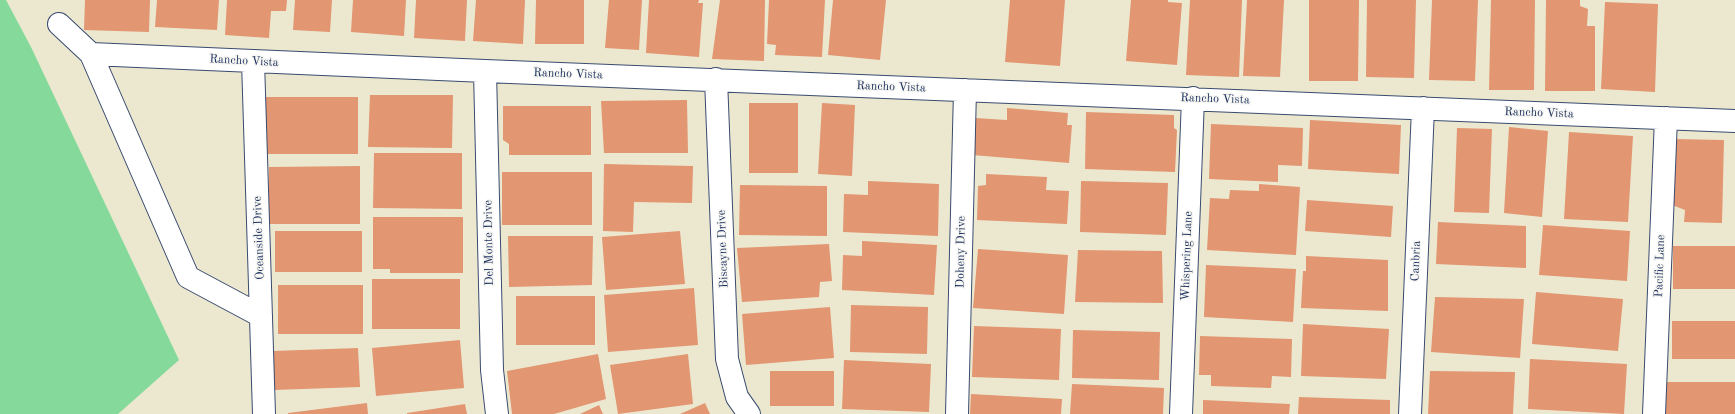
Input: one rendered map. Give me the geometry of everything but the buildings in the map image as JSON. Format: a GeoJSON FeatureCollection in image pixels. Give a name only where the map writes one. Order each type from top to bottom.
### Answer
{"type":"FeatureCollection","features":[{"type":"Feature","properties":{"kind":"lane"},"geometry":{"type":"LineString","coordinates":[[59,24],[92,54],[188,277],[261,316]]}},
{"type":"Feature","properties":{"kind":"lane","name":"Rancho Vista"},"geometry":{"type":"LineString","coordinates":[[92,54],[1735,121]]}},
{"type":"Feature","properties":{"kind":"lane","name":"Oceanside Drive"},"geometry":{"type":"LineString","coordinates":[[253,61],[264,414]]}},
{"type":"Feature","properties":{"kind":"lane","name":"Del Monte Drive"},"geometry":{"type":"LineString","coordinates":[[485,71],[492,370],[498,414]]}},
{"type":"Feature","properties":{"kind":"lane","name":"Biscayne Drive"},"geometry":{"type":"LineString","coordinates":[[716,79],[727,359],[737,397],[749,414]]}},
{"type":"Feature","properties":{"kind":"lane","name":"Doheny Drive"},"geometry":{"type":"LineString","coordinates":[[957,414],[965,90]]}},
{"type":"Feature","properties":{"kind":"lane","name":"Whispering Lane"},"geometry":{"type":"LineString","coordinates":[[1181,414],[1193,98]]}},
{"type":"Feature","properties":{"kind":"lane","name":"Canbria"},"geometry":{"type":"LineString","coordinates":[[1410,414],[1423,108]]}},
{"type":"Feature","properties":{"kind":"lane","name":"Pacific Lane"},"geometry":{"type":"LineString","coordinates":[[1654,414],[1666,118]]}},
{"type":"Feature","properties":{"kind":"green space"},"geometry":{"type":"Polygon","coordinates":[[[0,0],[6,0],[31,47],[179,360],[118,414],[0,414],[0,0]]]}}]}
